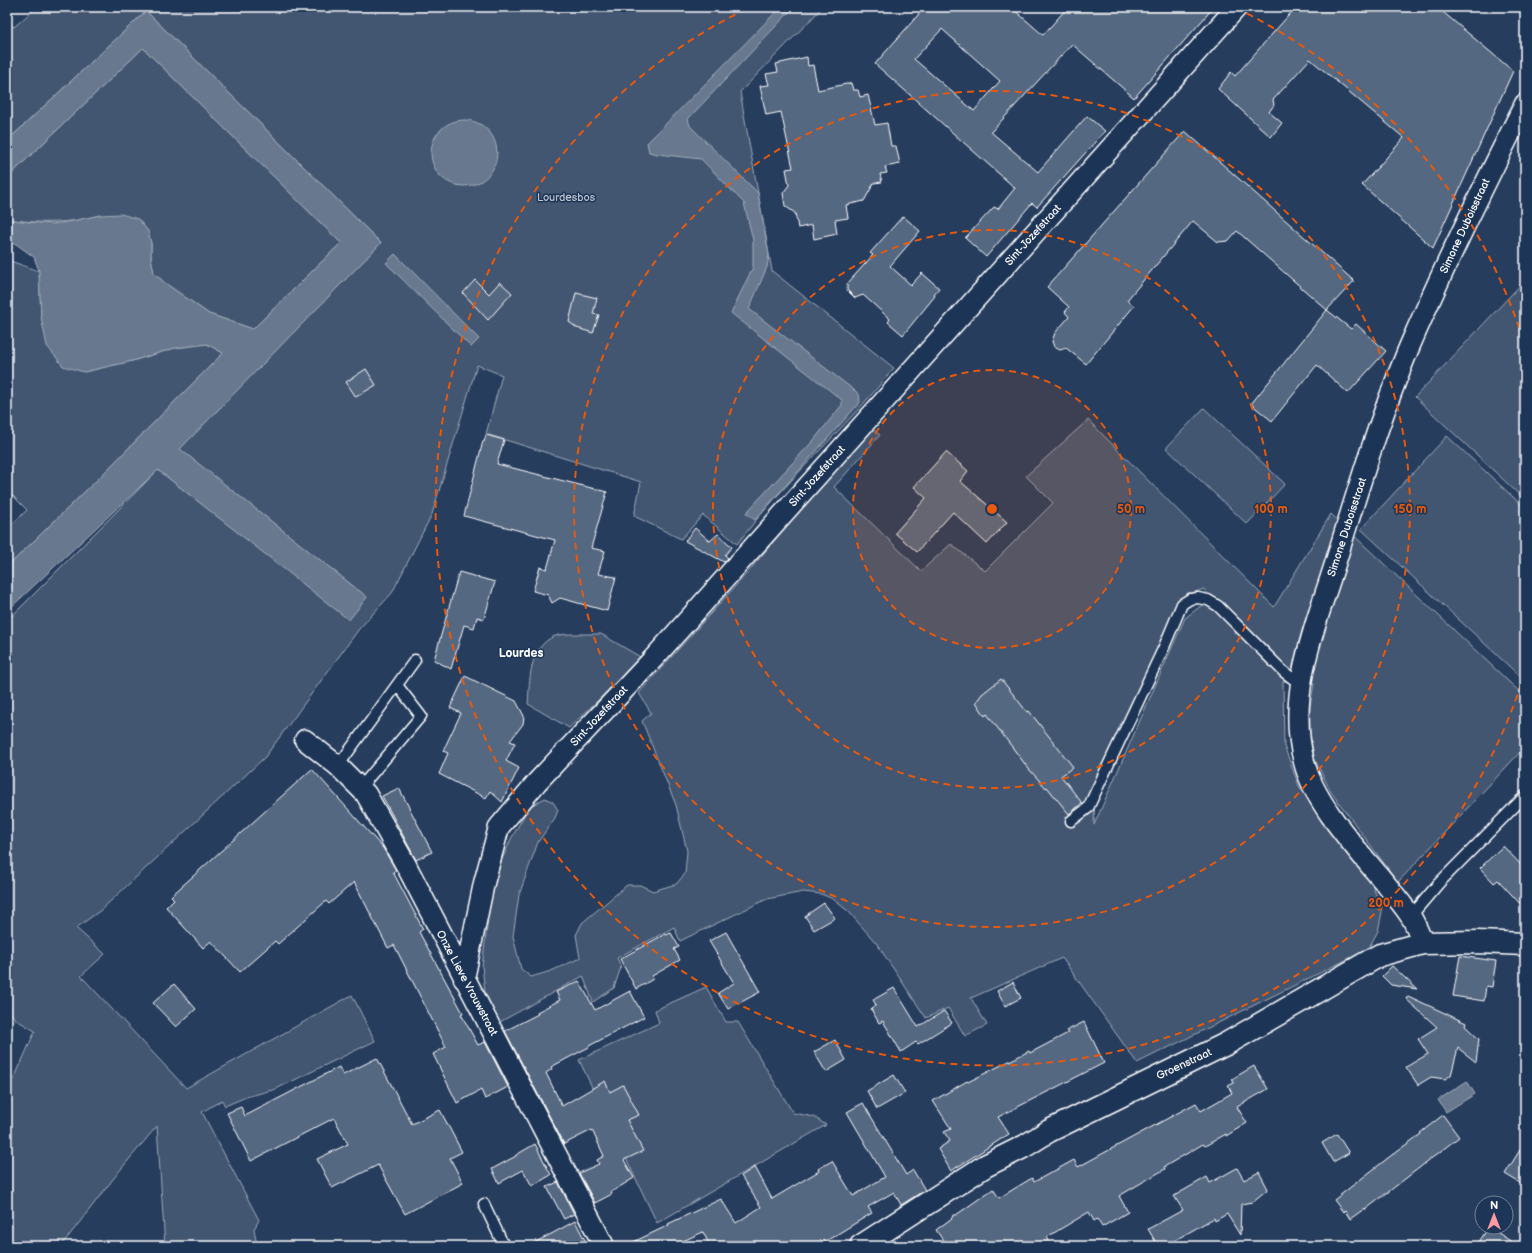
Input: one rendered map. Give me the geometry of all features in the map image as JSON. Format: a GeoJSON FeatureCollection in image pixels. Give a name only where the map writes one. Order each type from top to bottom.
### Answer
{"type":"FeatureCollection","features":[{"type":"Feature","properties":{"kind":"street","name":"Sint-Jozefstraat"},"geometry":{"type":"LineString","coordinates":[[464,979],[484,883],[499,826],[537,782],[653,659],[1237,7]]}},
{"type":"Feature","properties":{"kind":"street","name":"Simone Duboisstraat"},"geometry":{"type":"LineString","coordinates":[[1423,942],[1411,916],[1331,816],[1315,789],[1304,764],[1299,737],[1298,705],[1300,684],[1310,644],[1383,415],[1403,365],[1468,217],[1525,104]]}},
{"type":"Feature","properties":{"kind":"street","name":"Onze Lieve Vrouwstraat"},"geometry":{"type":"LineString","coordinates":[[305,740],[338,766],[366,794],[406,867],[604,1246]]}},
{"type":"Feature","properties":{"kind":"street","name":"Groenstraat"},"geometry":{"type":"LineString","coordinates":[[862,1246],[986,1166],[1025,1146],[1049,1131],[1226,1044],[1380,955],[1423,942],[1525,944]]}},
{"type":"Feature","properties":{"kind":"lane"},"geometry":{"type":"LineString","coordinates":[[1071,821],[1088,808],[1164,647],[1182,604],[1190,599],[1198,598],[1208,600],[1218,606],[1284,672],[1300,684]]}},
{"type":"Feature","properties":{"kind":"lane"},"geometry":{"type":"LineString","coordinates":[[338,766],[415,660]]}},
{"type":"Feature","properties":{"kind":"lane"},"geometry":{"type":"LineString","coordinates":[[360,788],[421,716],[397,685]]}},
{"type":"Feature","properties":{"kind":"lane"},"geometry":{"type":"LineString","coordinates":[[1411,916],[1439,883],[1525,796]]}},
{"type":"Feature","properties":{"kind":"lane"},"geometry":{"type":"LineString","coordinates":[[484,1204],[504,1246]]}},
{"type":"Feature","properties":{"kind":"green space","name":"Lourdesbos"},"geometry":{"type":"Polygon","coordinates":[[[37,7],[823,7],[740,92],[772,271],[894,368],[856,412],[775,498],[737,544],[703,515],[681,539],[634,516],[641,482],[486,434],[502,375],[477,365],[432,514],[392,593],[359,629],[265,757],[101,910],[76,928],[105,954],[81,976],[186,1088],[352,995],[375,1041],[276,1089],[246,1097],[225,1106],[222,1100],[202,1112],[259,1220],[254,1229],[257,1246],[165,1246],[157,1126],[121,1169],[61,1246],[7,1246],[7,1077],[14,1079],[35,1031],[15,1019],[7,1007],[7,621],[158,470],[349,619],[367,597],[179,449],[381,243],[146,11],[7,141],[7,24],[14,27],[37,7]]]}},
{"type":"Feature","properties":{"kind":"green space"},"geometry":{"type":"Polygon","coordinates":[[[143,48],[341,243],[253,329],[209,314],[165,283],[154,273],[151,258],[151,243],[100,215],[65,222],[31,222],[7,219],[7,178],[143,48]]]}},
{"type":"Feature","properties":{"kind":"green space"},"geometry":{"type":"Polygon","coordinates":[[[7,257],[13,262],[39,271],[41,317],[84,372],[132,361],[175,348],[207,344],[223,353],[98,479],[7,567],[7,529],[27,510],[7,490],[7,257]]]}},
{"type":"Feature","properties":{"kind":"green space"},"geometry":{"type":"Polygon","coordinates":[[[1525,280],[1525,500],[1415,397],[1525,280]]]}},
{"type":"Feature","properties":{"kind":"green space"},"geometry":{"type":"Polygon","coordinates":[[[1204,408],[1285,484],[1247,524],[1166,448],[1204,408]]]}},
{"type":"Feature","properties":{"kind":"green space"},"geometry":{"type":"Polygon","coordinates":[[[1088,420],[1274,607],[1331,514],[1525,697],[1525,747],[1398,882],[1331,792],[1314,758],[1310,732],[1310,706],[1314,684],[1283,681],[1284,746],[1299,786],[1322,822],[1372,885],[1378,899],[1382,912],[1378,931],[1368,949],[1137,1063],[1062,958],[971,998],[987,1025],[965,1036],[948,1008],[926,1018],[877,944],[849,912],[833,899],[821,894],[803,892],[767,899],[680,941],[674,927],[617,958],[621,967],[614,988],[593,1002],[583,976],[498,1023],[485,992],[482,966],[493,880],[511,839],[525,814],[531,806],[545,798],[553,802],[558,810],[555,818],[538,842],[519,895],[513,936],[521,969],[531,977],[551,971],[580,958],[576,935],[582,923],[627,885],[640,885],[653,891],[676,884],[685,874],[687,851],[676,805],[642,721],[651,713],[639,693],[748,572],[870,427],[880,435],[834,487],[921,571],[951,544],[985,571],[1053,503],[1026,476],[1088,420]],[[1204,589],[1184,596],[1178,604],[1095,783],[1094,825],[1185,618],[1202,605],[1207,594],[1204,589]]]}},
{"type":"Feature","properties":{"kind":"green space"},"geometry":{"type":"Polygon","coordinates":[[[1447,436],[1525,508],[1525,681],[1361,529],[1447,436]]]}},
{"type":"Feature","properties":{"kind":"green space"},"geometry":{"type":"Polygon","coordinates":[[[563,634],[601,634],[642,658],[569,728],[528,704],[529,685],[535,656],[546,641],[563,634]]]}},
{"type":"Feature","properties":{"kind":"green space"},"geometry":{"type":"Polygon","coordinates":[[[706,987],[726,1022],[738,1022],[793,1113],[814,1117],[826,1125],[657,1223],[579,1060],[659,1023],[655,1010],[706,987]]]}},
{"type":"Feature","properties":{"kind":"shaded area"},"geometry":{"type":"Polygon","coordinates":[[[781,7],[794,7],[688,119],[690,126],[758,193],[769,255],[767,267],[749,309],[859,394],[860,402],[755,520],[746,513],[813,441],[842,405],[842,400],[731,313],[753,267],[753,240],[744,203],[701,159],[649,152],[647,143],[781,7]]]}},
{"type":"Feature","properties":{"kind":"shaded area"},"geometry":{"type":"Polygon","coordinates":[[[146,11],[381,243],[180,449],[367,597],[349,620],[158,470],[7,611],[7,567],[98,479],[223,353],[207,344],[175,348],[132,361],[84,372],[63,366],[47,346],[41,317],[39,271],[34,257],[16,244],[7,242],[7,219],[52,224],[100,215],[121,214],[138,219],[148,231],[151,243],[151,258],[154,273],[165,283],[209,314],[253,329],[341,243],[143,48],[7,178],[7,141],[146,11]]]}},
{"type":"Feature","properties":{"kind":"shaded area"},"geometry":{"type":"Polygon","coordinates":[[[464,120],[477,123],[487,130],[494,140],[497,153],[494,166],[487,176],[477,183],[464,186],[451,183],[441,176],[434,166],[431,153],[434,140],[441,130],[451,123],[464,120]]]}},
{"type":"Feature","properties":{"kind":"shaded area"},"geometry":{"type":"Polygon","coordinates":[[[395,254],[479,339],[471,347],[386,263],[395,254]]]}},
{"type":"Feature","properties":{"kind":"shaded area"},"geometry":{"type":"Polygon","coordinates":[[[1467,1081],[1475,1094],[1446,1112],[1438,1100],[1467,1081]]]}},
{"type":"Feature","properties":{"kind":"building"},"geometry":{"type":"Polygon","coordinates":[[[925,7],[1011,7],[1043,35],[1068,7],[1214,7],[1134,98],[1072,44],[991,132],[1038,172],[1087,116],[1105,131],[1037,207],[1032,203],[986,257],[965,238],[994,207],[998,209],[1015,188],[875,64],[925,7]],[[942,29],[914,59],[974,111],[1000,81],[942,29]]]}},
{"type":"Feature","properties":{"kind":"building"},"geometry":{"type":"Polygon","coordinates":[[[1296,7],[1437,7],[1513,71],[1433,248],[1362,185],[1404,138],[1310,59],[1273,100],[1274,105],[1269,112],[1282,123],[1271,137],[1218,89],[1231,72],[1235,76],[1296,7]]]}},
{"type":"Feature","properties":{"kind":"building"},"geometry":{"type":"Polygon","coordinates":[[[807,57],[808,66],[813,65],[818,90],[851,83],[853,90],[858,90],[860,97],[868,95],[875,125],[887,123],[891,146],[896,146],[900,164],[885,167],[887,173],[880,174],[882,182],[874,183],[864,201],[846,205],[848,218],[835,220],[837,234],[814,239],[812,225],[798,228],[795,213],[785,206],[783,193],[789,185],[786,169],[793,168],[781,112],[766,115],[760,86],[769,85],[766,74],[778,72],[776,64],[807,57]]]}},
{"type":"Feature","properties":{"kind":"building"},"geometry":{"type":"Polygon","coordinates":[[[1185,131],[1354,281],[1327,310],[1237,231],[1228,241],[1218,242],[1193,221],[1127,300],[1134,306],[1086,364],[1066,348],[1060,350],[1054,347],[1052,341],[1055,333],[1069,317],[1065,312],[1069,307],[1047,287],[1185,131]]]}},
{"type":"Feature","properties":{"kind":"building"},"geometry":{"type":"Polygon","coordinates":[[[903,216],[920,231],[890,266],[911,285],[922,273],[939,288],[934,294],[935,296],[903,335],[888,322],[890,319],[863,295],[855,298],[847,290],[847,284],[873,255],[870,253],[903,216]]]}},
{"type":"Feature","properties":{"kind":"building"},"geometry":{"type":"Polygon","coordinates":[[[475,280],[489,294],[500,282],[512,293],[488,320],[463,293],[475,280]]]}},
{"type":"Feature","properties":{"kind":"building"},"geometry":{"type":"Polygon","coordinates":[[[576,293],[597,298],[593,314],[599,315],[593,333],[577,328],[569,322],[576,293]]]}},
{"type":"Feature","properties":{"kind":"building"},"geometry":{"type":"Polygon","coordinates":[[[1327,310],[1351,329],[1356,324],[1386,351],[1348,393],[1317,365],[1272,421],[1251,404],[1327,310]]]}},
{"type":"Feature","properties":{"kind":"building"},"geometry":{"type":"Polygon","coordinates":[[[366,369],[376,385],[356,397],[346,382],[366,369]]]}},
{"type":"Feature","properties":{"kind":"building"},"geometry":{"type":"Polygon","coordinates":[[[486,435],[504,440],[497,464],[607,492],[591,548],[605,551],[598,574],[616,577],[607,611],[560,598],[552,603],[548,595],[533,591],[540,567],[547,569],[555,540],[464,516],[483,441],[484,442],[486,435]]]}},
{"type":"Feature","properties":{"kind":"building"},"geometry":{"type":"Polygon","coordinates":[[[946,452],[968,471],[960,481],[1007,522],[987,544],[953,512],[917,552],[895,533],[926,498],[914,487],[946,452]]]}},
{"type":"Feature","properties":{"kind":"building"},"geometry":{"type":"Polygon","coordinates":[[[695,528],[710,541],[718,534],[732,547],[725,555],[728,558],[724,562],[685,541],[695,528]]]}},
{"type":"Feature","properties":{"kind":"building"},"geometry":{"type":"Polygon","coordinates":[[[459,572],[495,582],[484,619],[477,617],[474,628],[464,625],[451,669],[434,660],[459,572]]]}},
{"type":"Feature","properties":{"kind":"building"},"geometry":{"type":"Polygon","coordinates":[[[465,676],[516,701],[524,716],[523,724],[510,741],[515,743],[506,761],[519,768],[502,802],[490,791],[486,798],[439,774],[448,753],[443,751],[461,713],[450,708],[465,676]]]}},
{"type":"Feature","properties":{"kind":"building"},"geometry":{"type":"Polygon","coordinates":[[[1001,679],[1027,712],[1029,711],[1073,767],[1061,776],[1082,803],[1069,814],[1047,787],[1046,788],[1028,768],[987,714],[985,716],[976,702],[982,694],[1001,679]]]}},
{"type":"Feature","properties":{"kind":"building"},"geometry":{"type":"Polygon","coordinates":[[[312,769],[383,848],[396,870],[393,872],[423,929],[419,932],[463,1013],[461,1014],[478,1045],[485,1042],[508,1087],[485,1099],[481,1090],[457,1103],[433,1054],[446,1047],[394,945],[388,948],[354,882],[329,904],[326,901],[278,944],[275,941],[240,972],[211,941],[203,948],[166,907],[174,899],[171,896],[312,769]]]}},
{"type":"Feature","properties":{"kind":"building"},"geometry":{"type":"Polygon","coordinates":[[[399,788],[432,852],[416,860],[382,796],[399,788]]]}},
{"type":"Feature","properties":{"kind":"building"},"geometry":{"type":"Polygon","coordinates":[[[1503,846],[1525,869],[1525,909],[1498,880],[1494,883],[1480,868],[1503,846]]]}},
{"type":"Feature","properties":{"kind":"building"},"geometry":{"type":"Polygon","coordinates":[[[824,903],[835,918],[814,930],[805,916],[824,903]]]}},
{"type":"Feature","properties":{"kind":"building"},"geometry":{"type":"Polygon","coordinates":[[[726,932],[760,992],[728,1009],[718,993],[734,983],[709,941],[726,932]]]}},
{"type":"Feature","properties":{"kind":"building"},"geometry":{"type":"Polygon","coordinates":[[[671,933],[679,947],[674,949],[680,960],[652,976],[653,979],[636,989],[620,959],[665,934],[671,933]]]}},
{"type":"Feature","properties":{"kind":"building"},"geometry":{"type":"Polygon","coordinates":[[[1460,956],[1496,961],[1492,987],[1486,986],[1484,1001],[1453,996],[1460,956]]]}},
{"type":"Feature","properties":{"kind":"building"},"geometry":{"type":"Polygon","coordinates":[[[1392,966],[1417,989],[1391,985],[1382,976],[1392,966]]]}},
{"type":"Feature","properties":{"kind":"building"},"geometry":{"type":"Polygon","coordinates":[[[579,981],[595,1010],[630,991],[644,1017],[551,1067],[552,1069],[546,1073],[562,1106],[605,1081],[610,1092],[623,1085],[639,1115],[627,1120],[643,1151],[624,1160],[634,1178],[611,1192],[612,1194],[595,1203],[579,1173],[599,1164],[597,1160],[604,1156],[592,1130],[564,1144],[505,1031],[538,1014],[537,1012],[560,1000],[556,992],[579,981]]]}},
{"type":"Feature","properties":{"kind":"building"},"geometry":{"type":"Polygon","coordinates":[[[1013,982],[1021,998],[1005,1006],[997,991],[1013,982]]]}},
{"type":"Feature","properties":{"kind":"building"},"geometry":{"type":"Polygon","coordinates":[[[174,984],[196,1009],[176,1027],[153,1003],[174,984]]]}},
{"type":"Feature","properties":{"kind":"building"},"geometry":{"type":"Polygon","coordinates":[[[894,988],[918,1027],[944,1011],[952,1023],[918,1044],[916,1042],[901,1052],[883,1021],[879,1023],[871,1009],[876,1005],[873,1000],[894,988]]]}},
{"type":"Feature","properties":{"kind":"building"},"geometry":{"type":"Polygon","coordinates":[[[1408,996],[1466,1023],[1465,1026],[1479,1039],[1476,1062],[1458,1048],[1451,1075],[1445,1079],[1431,1077],[1418,1085],[1406,1067],[1428,1054],[1418,1039],[1437,1027],[1406,999],[1408,996]]]}},
{"type":"Feature","properties":{"kind":"building"},"geometry":{"type":"Polygon","coordinates":[[[1084,1022],[1104,1063],[998,1117],[1009,1134],[951,1171],[938,1149],[950,1141],[944,1132],[951,1129],[933,1101],[967,1081],[968,1082],[1029,1051],[1030,1053],[1068,1033],[1066,1031],[1084,1022]]]}},
{"type":"Feature","properties":{"kind":"building"},"geometry":{"type":"Polygon","coordinates":[[[835,1040],[846,1060],[826,1072],[814,1052],[835,1040]]]}},
{"type":"Feature","properties":{"kind":"building"},"geometry":{"type":"Polygon","coordinates":[[[377,1058],[412,1124],[440,1110],[462,1152],[450,1158],[463,1183],[405,1214],[378,1165],[332,1188],[317,1159],[348,1144],[334,1118],[251,1161],[227,1113],[241,1107],[245,1116],[339,1067],[343,1075],[377,1058]]]}},
{"type":"Feature","properties":{"kind":"building"},"geometry":{"type":"Polygon","coordinates":[[[1254,1066],[1268,1089],[1237,1107],[1247,1123],[1226,1136],[1226,1134],[1205,1146],[1203,1144],[1164,1167],[1165,1169],[1119,1196],[1128,1212],[1102,1227],[1097,1219],[1094,1221],[1089,1212],[1047,1237],[1052,1246],[947,1246],[936,1230],[952,1218],[953,1215],[956,1215],[993,1189],[999,1198],[1032,1178],[1034,1182],[1074,1160],[1078,1167],[1196,1103],[1201,1111],[1232,1093],[1228,1086],[1234,1083],[1232,1079],[1254,1066]]]}},
{"type":"Feature","properties":{"kind":"building"},"geometry":{"type":"Polygon","coordinates":[[[894,1075],[905,1093],[877,1109],[867,1091],[894,1075]]]}},
{"type":"Feature","properties":{"kind":"building"},"geometry":{"type":"Polygon","coordinates":[[[863,1103],[906,1175],[913,1170],[925,1190],[901,1205],[894,1192],[868,1207],[872,1213],[818,1246],[710,1246],[703,1232],[672,1246],[625,1246],[721,1199],[736,1223],[761,1207],[741,1176],[755,1167],[772,1199],[819,1171],[818,1169],[832,1161],[853,1196],[885,1177],[847,1112],[863,1103]]]}},
{"type":"Feature","properties":{"kind":"building"},"geometry":{"type":"Polygon","coordinates":[[[1443,1115],[1459,1137],[1365,1210],[1364,1209],[1350,1219],[1345,1211],[1343,1212],[1334,1200],[1421,1134],[1420,1133],[1443,1115]]]}},
{"type":"Feature","properties":{"kind":"building"},"geometry":{"type":"Polygon","coordinates":[[[1337,1134],[1349,1153],[1333,1162],[1322,1143],[1337,1134]]]}},
{"type":"Feature","properties":{"kind":"building"},"geometry":{"type":"Polygon","coordinates":[[[1525,1142],[1525,1186],[1505,1174],[1525,1142]]]}},
{"type":"Feature","properties":{"kind":"building"},"geometry":{"type":"Polygon","coordinates":[[[535,1144],[551,1175],[532,1186],[523,1170],[499,1183],[492,1169],[535,1144]]]}},
{"type":"Feature","properties":{"kind":"building"},"geometry":{"type":"Polygon","coordinates":[[[1237,1168],[1244,1180],[1259,1172],[1268,1189],[1252,1202],[1241,1204],[1240,1235],[1227,1214],[1215,1221],[1214,1218],[1165,1246],[1158,1246],[1148,1229],[1183,1210],[1174,1196],[1207,1177],[1210,1183],[1237,1168]]]}},
{"type":"Feature","properties":{"kind":"building"},"geometry":{"type":"Polygon","coordinates":[[[558,1182],[574,1214],[564,1219],[547,1187],[558,1182]]]}},
{"type":"Feature","properties":{"kind":"building"},"geometry":{"type":"Polygon","coordinates":[[[575,1221],[588,1246],[528,1246],[555,1232],[575,1221]]]}},
{"type":"Feature","properties":{"kind":"building"},"geometry":{"type":"Polygon","coordinates":[[[1484,1235],[1501,1235],[1518,1246],[1476,1246],[1484,1235]]]}},
{"type":"Feature","properties":{"kind":"district","name":"Lourdes"},"geometry":{"type":"Point","coordinates":[521,653]}}]}
